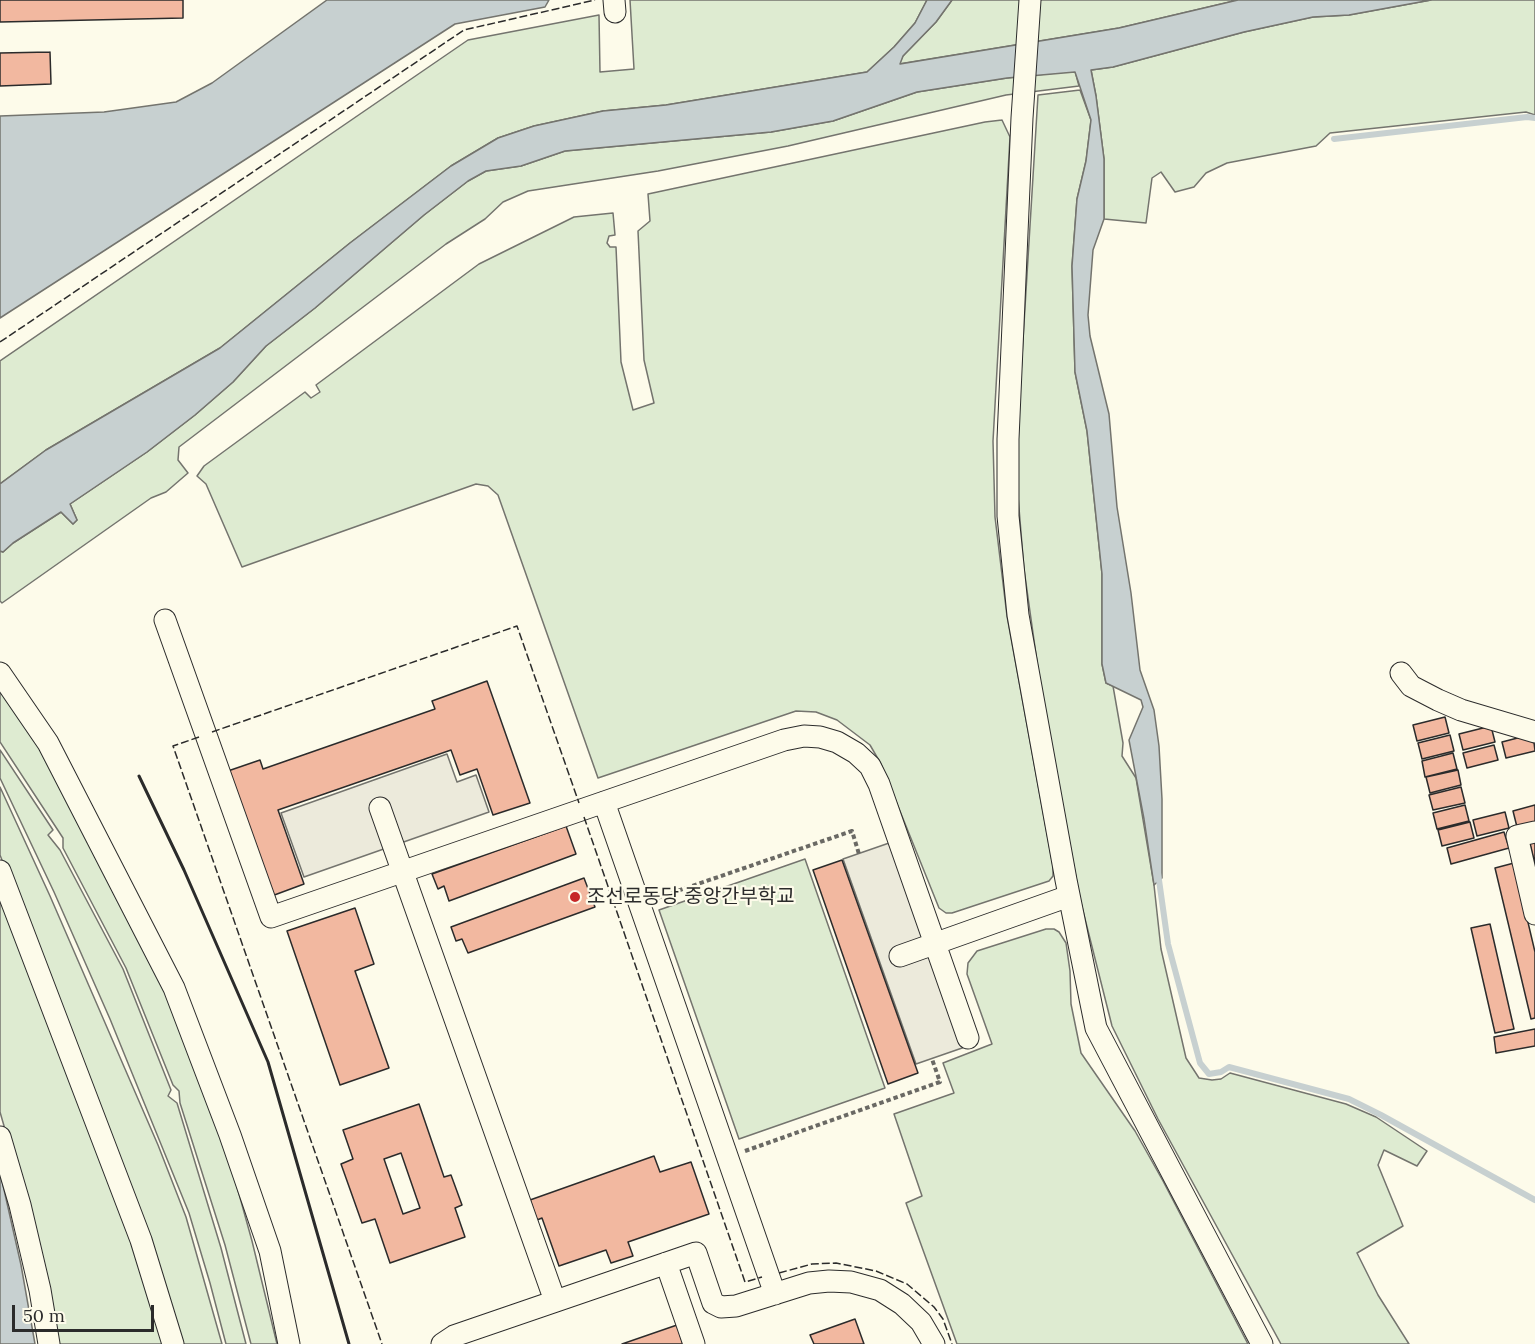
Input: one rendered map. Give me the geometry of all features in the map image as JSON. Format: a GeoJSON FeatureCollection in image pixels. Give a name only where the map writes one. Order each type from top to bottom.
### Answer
{"type":"FeatureCollection","features":[{"type":"Feature","properties":{"kind":"street"},"geometry":{"type":"LineString","coordinates":[[1030,0],[1022,118],[1008,439],[1008,516],[1018,615],[1069,896],[1096,1028],[1262,1344]]}},
{"type":"Feature","properties":{"kind":"street"},"geometry":{"type":"LineString","coordinates":[[165,620],[271,917],[784,740],[804,736],[820,737],[837,742],[856,753],[870,766],[879,784],[968,1038]]}},
{"type":"Feature","properties":{"kind":"street"},"geometry":{"type":"LineString","coordinates":[[0,673],[48,743],[174,988],[230,1134],[270,1251],[289,1344]]}},
{"type":"Feature","properties":{"kind":"street"},"geometry":{"type":"LineString","coordinates":[[1401,673],[1411,686],[1438,700],[1461,710],[1535,732]]}},
{"type":"Feature","properties":{"kind":"street"},"geometry":{"type":"LineString","coordinates":[[604,802],[775,1294]]}},
{"type":"Feature","properties":{"kind":"street"},"geometry":{"type":"LineString","coordinates":[[380,808],[555,1301]]}},
{"type":"Feature","properties":{"kind":"street"},"geometry":{"type":"LineString","coordinates":[[1535,832],[1517,836],[1535,914]]}},
{"type":"Feature","properties":{"kind":"street"},"geometry":{"type":"LineString","coordinates":[[0,871],[141,1240],[173,1344]]}},
{"type":"Feature","properties":{"kind":"street"},"geometry":{"type":"LineString","coordinates":[[900,956],[1069,896]]}},
{"type":"Feature","properties":{"kind":"street"},"geometry":{"type":"LineString","coordinates":[[0,1137],[23,1216],[40,1290],[49,1344]]}},
{"type":"Feature","properties":{"kind":"street"},"geometry":{"type":"LineString","coordinates":[[442,1344],[454,1336],[696,1253],[713,1303],[721,1307],[736,1306],[809,1283],[851,1282],[880,1290],[902,1304],[921,1322],[934,1344]]}},
{"type":"Feature","properties":{"kind":"street"},"geometry":{"type":"LineString","coordinates":[[666,1263],[693,1342]]}},
{"type":"Feature","properties":{"kind":"street"},"geometry":{"type":"LineString","coordinates":[[693,1342],[700,1323],[721,1307]]}},
{"type":"Feature","properties":{"kind":"path"},"geometry":{"type":"LineString","coordinates":[[639,905],[852,831],[859,854]]}},
{"type":"Feature","properties":{"kind":"path"},"geometry":{"type":"LineString","coordinates":[[727,1157],[940,1082],[932,1059]]}},
{"type":"Feature","properties":{"kind":"green space"},"geometry":{"type":"Polygon","coordinates":[[[630,0],[927,0],[915,23],[867,72],[666,105],[603,111],[534,126],[498,138],[451,166],[350,243],[220,348],[46,450],[0,484],[0,361],[468,40],[599,15],[600,72],[634,69],[630,0]]]}},
{"type":"Feature","properties":{"kind":"green space"},"geometry":{"type":"Polygon","coordinates":[[[952,0],[1238,0],[1119,28],[899,64],[903,56],[936,22],[952,0]]]}},
{"type":"Feature","properties":{"kind":"green space"},"geometry":{"type":"Polygon","coordinates":[[[1431,0],[1535,0],[1535,115],[1526,112],[1330,133],[1316,146],[1227,163],[1206,173],[1194,187],[1175,192],[1161,172],[1152,178],[1146,223],[1104,219],[1104,159],[1091,70],[1113,67],[1244,32],[1313,17],[1349,15],[1431,0]]]}},
{"type":"Feature","properties":{"kind":"green space"},"geometry":{"type":"Polygon","coordinates":[[[1075,71],[1079,86],[1006,95],[788,146],[658,171],[528,191],[503,202],[485,219],[446,244],[179,447],[178,460],[188,473],[166,492],[151,498],[2,603],[0,601],[0,551],[3,552],[61,512],[73,524],[77,520],[70,504],[147,452],[195,415],[233,382],[266,346],[315,308],[424,215],[468,181],[486,171],[521,166],[565,151],[771,132],[833,121],[917,92],[1007,78],[1075,71]]]}},
{"type":"Feature","properties":{"kind":"green space"},"geometry":{"type":"Polygon","coordinates":[[[1080,90],[1091,120],[1086,161],[1077,199],[1072,266],[1075,372],[1087,431],[1102,574],[1102,664],[1106,683],[1113,686],[1123,743],[1122,756],[1136,778],[1154,885],[1161,949],[1186,1058],[1199,1078],[1221,1079],[1230,1073],[1346,1104],[1376,1117],[1427,1151],[1417,1166],[1384,1150],[1378,1165],[1403,1226],[1357,1253],[1378,1295],[1409,1344],[1281,1344],[1158,1119],[1112,1026],[1080,899],[1041,690],[1024,569],[1018,496],[1017,438],[1038,95],[1080,90]]]}},
{"type":"Feature","properties":{"kind":"green space"},"geometry":{"type":"Polygon","coordinates":[[[1002,120],[1010,137],[993,441],[995,517],[1007,616],[1053,866],[1053,876],[1049,881],[952,913],[946,913],[939,908],[881,764],[870,745],[837,720],[816,712],[796,711],[598,778],[498,495],[488,486],[476,484],[242,567],[206,484],[197,476],[204,466],[305,392],[311,398],[320,392],[316,385],[479,264],[574,217],[613,213],[615,235],[609,236],[607,243],[610,247],[616,247],[621,362],[633,410],[654,403],[644,360],[638,231],[650,221],[648,194],[1002,120]]]}},
{"type":"Feature","properties":{"kind":"green space"},"geometry":{"type":"Polygon","coordinates":[[[0,688],[40,744],[147,947],[223,1136],[277,1344],[251,1344],[225,1245],[180,1103],[179,1091],[173,1085],[126,968],[63,848],[63,838],[0,742],[0,688]]]}},
{"type":"Feature","properties":{"kind":"green space"},"geometry":{"type":"Polygon","coordinates":[[[0,750],[53,830],[48,835],[60,850],[123,969],[171,1090],[168,1096],[177,1103],[221,1248],[246,1344],[226,1344],[189,1213],[110,1019],[0,778],[0,750]]]}},
{"type":"Feature","properties":{"kind":"green space"},"geometry":{"type":"Polygon","coordinates":[[[0,787],[158,1145],[186,1217],[222,1344],[179,1344],[90,1084],[0,855],[0,787]]]}},
{"type":"Feature","properties":{"kind":"green space"},"geometry":{"type":"Polygon","coordinates":[[[805,859],[885,1088],[739,1139],[659,910],[805,859]]]}},
{"type":"Feature","properties":{"kind":"green space"},"geometry":{"type":"Polygon","coordinates":[[[0,894],[133,1245],[165,1344],[54,1344],[26,1202],[0,1112],[0,894]]]}},
{"type":"Feature","properties":{"kind":"green space"},"geometry":{"type":"Polygon","coordinates":[[[1046,929],[1059,932],[1066,943],[1071,1004],[1081,1053],[1135,1131],[1248,1344],[957,1344],[906,1203],[922,1196],[894,1114],[954,1093],[943,1063],[992,1044],[967,974],[968,963],[977,951],[1046,929]]]}},
{"type":"Feature","properties":{"kind":"shaded area"},"geometry":{"type":"Polygon","coordinates":[[[327,0],[549,0],[545,7],[455,24],[0,318],[0,116],[104,112],[176,102],[212,83],[327,0]]]}},
{"type":"Feature","properties":{"kind":"shaded area"},"geometry":{"type":"Polygon","coordinates":[[[927,0],[952,0],[936,22],[903,56],[900,64],[1119,28],[1238,0],[1431,0],[1349,15],[1313,17],[1244,32],[1113,67],[1091,70],[1104,159],[1104,219],[1093,250],[1088,315],[1090,336],[1109,414],[1117,507],[1131,593],[1140,670],[1154,710],[1159,746],[1162,878],[1154,885],[1129,740],[1143,707],[1141,700],[1106,683],[1102,664],[1102,574],[1087,431],[1075,372],[1072,266],[1077,199],[1086,161],[1091,120],[1075,72],[1007,78],[917,92],[833,121],[771,132],[565,151],[521,166],[486,171],[468,181],[424,215],[315,308],[266,346],[233,382],[195,415],[147,452],[70,504],[77,520],[73,524],[61,512],[3,552],[0,551],[0,484],[46,450],[220,348],[350,243],[451,166],[498,138],[534,126],[603,111],[666,105],[867,72],[915,23],[927,0]]]}},
{"type":"Feature","properties":{"kind":"shaded area"},"geometry":{"type":"Polygon","coordinates":[[[447,754],[457,782],[476,775],[489,812],[304,877],[281,813],[447,754]]]}},
{"type":"Feature","properties":{"kind":"shaded area"},"geometry":{"type":"Polygon","coordinates":[[[892,842],[965,1047],[916,1064],[843,859],[892,842]]]}},
{"type":"Feature","properties":{"kind":"shaded area"},"geometry":{"type":"Polygon","coordinates":[[[0,1172],[21,1265],[35,1344],[0,1344],[0,1172]]]}},
{"type":"Feature","properties":{"kind":"building"},"geometry":{"type":"Polygon","coordinates":[[[0,0],[183,0],[183,18],[0,22],[0,0]]]}},
{"type":"Feature","properties":{"kind":"building"},"geometry":{"type":"Polygon","coordinates":[[[50,52],[51,84],[0,86],[0,53],[50,52]]]}},
{"type":"Feature","properties":{"kind":"building"},"geometry":{"type":"Polygon","coordinates":[[[487,681],[530,803],[493,815],[477,769],[460,775],[451,750],[278,810],[304,884],[269,897],[225,772],[260,760],[263,769],[435,709],[432,701],[487,681]]]}},
{"type":"Feature","properties":{"kind":"building"},"geometry":{"type":"Polygon","coordinates":[[[1445,717],[1449,733],[1417,741],[1413,725],[1445,717]]]}},
{"type":"Feature","properties":{"kind":"building"},"geometry":{"type":"Polygon","coordinates":[[[1491,726],[1495,742],[1463,750],[1459,734],[1491,726]]]}},
{"type":"Feature","properties":{"kind":"building"},"geometry":{"type":"Polygon","coordinates":[[[1533,734],[1535,751],[1506,758],[1502,742],[1533,734]]]}},
{"type":"Feature","properties":{"kind":"building"},"geometry":{"type":"Polygon","coordinates":[[[1450,735],[1454,751],[1422,759],[1418,743],[1450,735]]]}},
{"type":"Feature","properties":{"kind":"building"},"geometry":{"type":"Polygon","coordinates":[[[1494,745],[1498,760],[1467,768],[1463,753],[1494,745]]]}},
{"type":"Feature","properties":{"kind":"building"},"geometry":{"type":"Polygon","coordinates":[[[1453,753],[1457,769],[1425,777],[1422,761],[1453,753]]]}},
{"type":"Feature","properties":{"kind":"building"},"geometry":{"type":"Polygon","coordinates":[[[1458,770],[1461,785],[1430,793],[1426,777],[1458,770]]]}},
{"type":"Feature","properties":{"kind":"building"},"geometry":{"type":"Polygon","coordinates":[[[1461,787],[1465,803],[1433,810],[1429,795],[1461,787]]]}},
{"type":"Feature","properties":{"kind":"building"},"geometry":{"type":"Polygon","coordinates":[[[1465,805],[1469,821],[1437,829],[1433,813],[1465,805]]]}},
{"type":"Feature","properties":{"kind":"building"},"geometry":{"type":"Polygon","coordinates":[[[1535,805],[1535,822],[1517,827],[1513,811],[1535,805]]]}},
{"type":"Feature","properties":{"kind":"building"},"geometry":{"type":"Polygon","coordinates":[[[1505,812],[1509,828],[1477,836],[1473,820],[1505,812]]]}},
{"type":"Feature","properties":{"kind":"building"},"geometry":{"type":"Polygon","coordinates":[[[1470,822],[1474,838],[1442,846],[1438,830],[1470,822]]]}},
{"type":"Feature","properties":{"kind":"building"},"geometry":{"type":"Polygon","coordinates":[[[566,826],[576,854],[449,901],[444,886],[438,889],[432,874],[566,826]]]}},
{"type":"Feature","properties":{"kind":"building"},"geometry":{"type":"Polygon","coordinates":[[[1504,832],[1509,848],[1451,864],[1447,848],[1504,832]]]}},
{"type":"Feature","properties":{"kind":"building"},"geometry":{"type":"Polygon","coordinates":[[[1535,838],[1535,864],[1529,839],[1535,838]]]}},
{"type":"Feature","properties":{"kind":"building"},"geometry":{"type":"Polygon","coordinates":[[[842,860],[918,1073],[888,1084],[813,870],[842,860]]]}},
{"type":"Feature","properties":{"kind":"building"},"geometry":{"type":"Polygon","coordinates":[[[1514,863],[1535,952],[1535,1018],[1531,1019],[1495,868],[1514,863]]]}},
{"type":"Feature","properties":{"kind":"building"},"geometry":{"type":"Polygon","coordinates":[[[584,878],[595,907],[468,953],[462,939],[456,941],[451,927],[584,878]]]}},
{"type":"Feature","properties":{"kind":"building"},"geometry":{"type":"Polygon","coordinates":[[[355,908],[374,964],[355,971],[389,1068],[340,1085],[287,931],[355,908]]]}},
{"type":"Feature","properties":{"kind":"building"},"geometry":{"type":"Polygon","coordinates":[[[1490,924],[1514,1029],[1495,1033],[1471,928],[1490,924]]]}},
{"type":"Feature","properties":{"kind":"building"},"geometry":{"type":"Polygon","coordinates":[[[1535,1029],[1535,1046],[1496,1053],[1494,1037],[1535,1029]]]}},
{"type":"Feature","properties":{"kind":"building"},"geometry":{"type":"Polygon","coordinates":[[[419,1104],[444,1177],[451,1175],[462,1205],[455,1208],[465,1237],[390,1263],[375,1219],[362,1223],[341,1164],[353,1159],[343,1130],[419,1104]],[[401,1153],[384,1159],[403,1214],[420,1208],[401,1153]]]}},
{"type":"Feature","properties":{"kind":"building"},"geometry":{"type":"Polygon","coordinates":[[[654,1156],[660,1172],[691,1162],[709,1214],[628,1242],[633,1256],[611,1263],[606,1250],[559,1266],[542,1218],[537,1220],[530,1200],[654,1156]]]}},
{"type":"Feature","properties":{"kind":"building"},"geometry":{"type":"Polygon","coordinates":[[[855,1319],[864,1344],[814,1344],[810,1335],[855,1319]]]}},
{"type":"Feature","properties":{"kind":"building"},"geometry":{"type":"Polygon","coordinates":[[[677,1325],[683,1344],[622,1344],[677,1325]]]}},
{"type":"Feature","properties":{"kind":"waterway"},"geometry":{"type":"LineString","coordinates":[[1334,139],[1527,117],[1535,118]]}},
{"type":"Feature","properties":{"kind":"waterway"},"geometry":{"type":"LineString","coordinates":[[1158,873],[1168,944],[1200,1063],[1209,1074],[1221,1072],[1229,1067],[1349,1099],[1535,1200]]}},
{"type":"Feature","properties":{"kind":"fence"},"geometry":{"type":"LineString","coordinates":[[0,342],[464,30],[595,0]]}},
{"type":"Feature","properties":{"kind":"fence"},"geometry":{"type":"LineString","coordinates":[[212,732],[517,626],[579,803]]}},
{"type":"Feature","properties":{"kind":"fence"},"geometry":{"type":"LineString","coordinates":[[199,737],[173,746],[382,1344]]}},
{"type":"Feature","properties":{"kind":"fence"},"geometry":{"type":"LineString","coordinates":[[584,817],[745,1282],[762,1277]]}},
{"type":"Feature","properties":{"kind":"fence"},"geometry":{"type":"LineString","coordinates":[[779,1273],[812,1264],[836,1263],[876,1271],[907,1284],[934,1307],[943,1319],[952,1344]]}},
{"type":"Feature","properties":{"kind":"wall"},"geometry":{"type":"LineString","coordinates":[[139,776],[184,870],[268,1062],[349,1344]]}},
{"type":"Feature","properties":{"kind":"place","name":"조선로동당 중앙간부학교"},"geometry":{"type":"Point","coordinates":[575,897]}}]}
